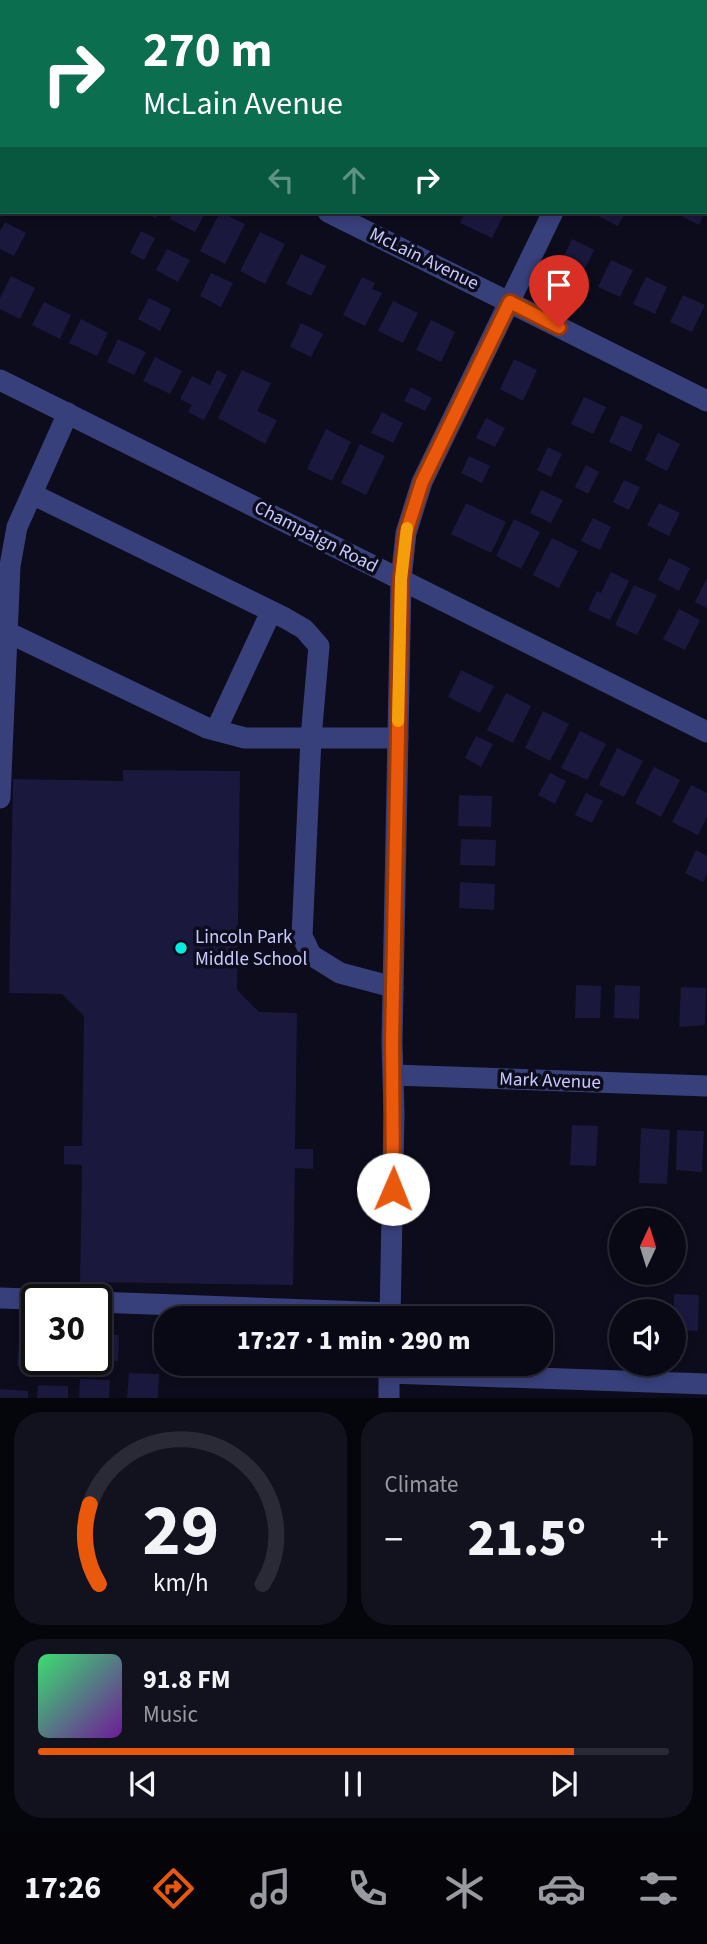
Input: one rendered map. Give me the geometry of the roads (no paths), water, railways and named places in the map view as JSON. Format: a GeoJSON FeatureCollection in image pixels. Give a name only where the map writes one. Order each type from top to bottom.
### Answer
{"type":"FeatureCollection","features":[{"type":"Feature","properties":{"kind":"street","name":"McLain Avenue"},"geometry":{"type":"LineString","coordinates":[[332,214],[707,401]]}},
{"type":"Feature","properties":{"kind":"street"},"geometry":{"type":"LineString","coordinates":[[390,1306],[401,579],[406,533],[422,482],[553,214]]}},
{"type":"Feature","properties":{"kind":"street","name":"Champaign Road"},"geometry":{"type":"LineString","coordinates":[[0,380],[707,732]]}},
{"type":"Feature","properties":{"kind":"street"},"geometry":{"type":"LineString","coordinates":[[0,798],[10,566],[18,527],[68,413]]}},
{"type":"Feature","properties":{"kind":"street"},"geometry":{"type":"LineString","coordinates":[[32,494],[304,629],[319,646],[302,936],[311,956],[340,973],[393,987]]}},
{"type":"Feature","properties":{"kind":"street"},"geometry":{"type":"LineString","coordinates":[[216,730],[271,612]]}},
{"type":"Feature","properties":{"kind":"street"},"geometry":{"type":"LineString","coordinates":[[7,632],[207,728],[245,738],[398,738]]}},
{"type":"Feature","properties":{"kind":"street","name":"Mark Avenue"},"geometry":{"type":"LineString","coordinates":[[393,1075],[707,1086]]}},
{"type":"Feature","properties":{"kind":"street"},"geometry":{"type":"LineString","coordinates":[[0,1298],[21,1299]]}},
{"type":"Feature","properties":{"kind":"street"},"geometry":{"type":"LineString","coordinates":[[112,1303],[180,1306]]}},
{"type":"Feature","properties":{"kind":"street"},"geometry":{"type":"LineString","coordinates":[[388,1398],[389,1376]]}},
{"type":"Feature","properties":{"kind":"street"},"geometry":{"type":"LineString","coordinates":[[548,1376],[707,1384]]}},
{"type":"Feature","properties":{"kind":"place","name":"Lincoln Park Middle School"},"geometry":{"type":"Point","coordinates":[181,948]}}]}
